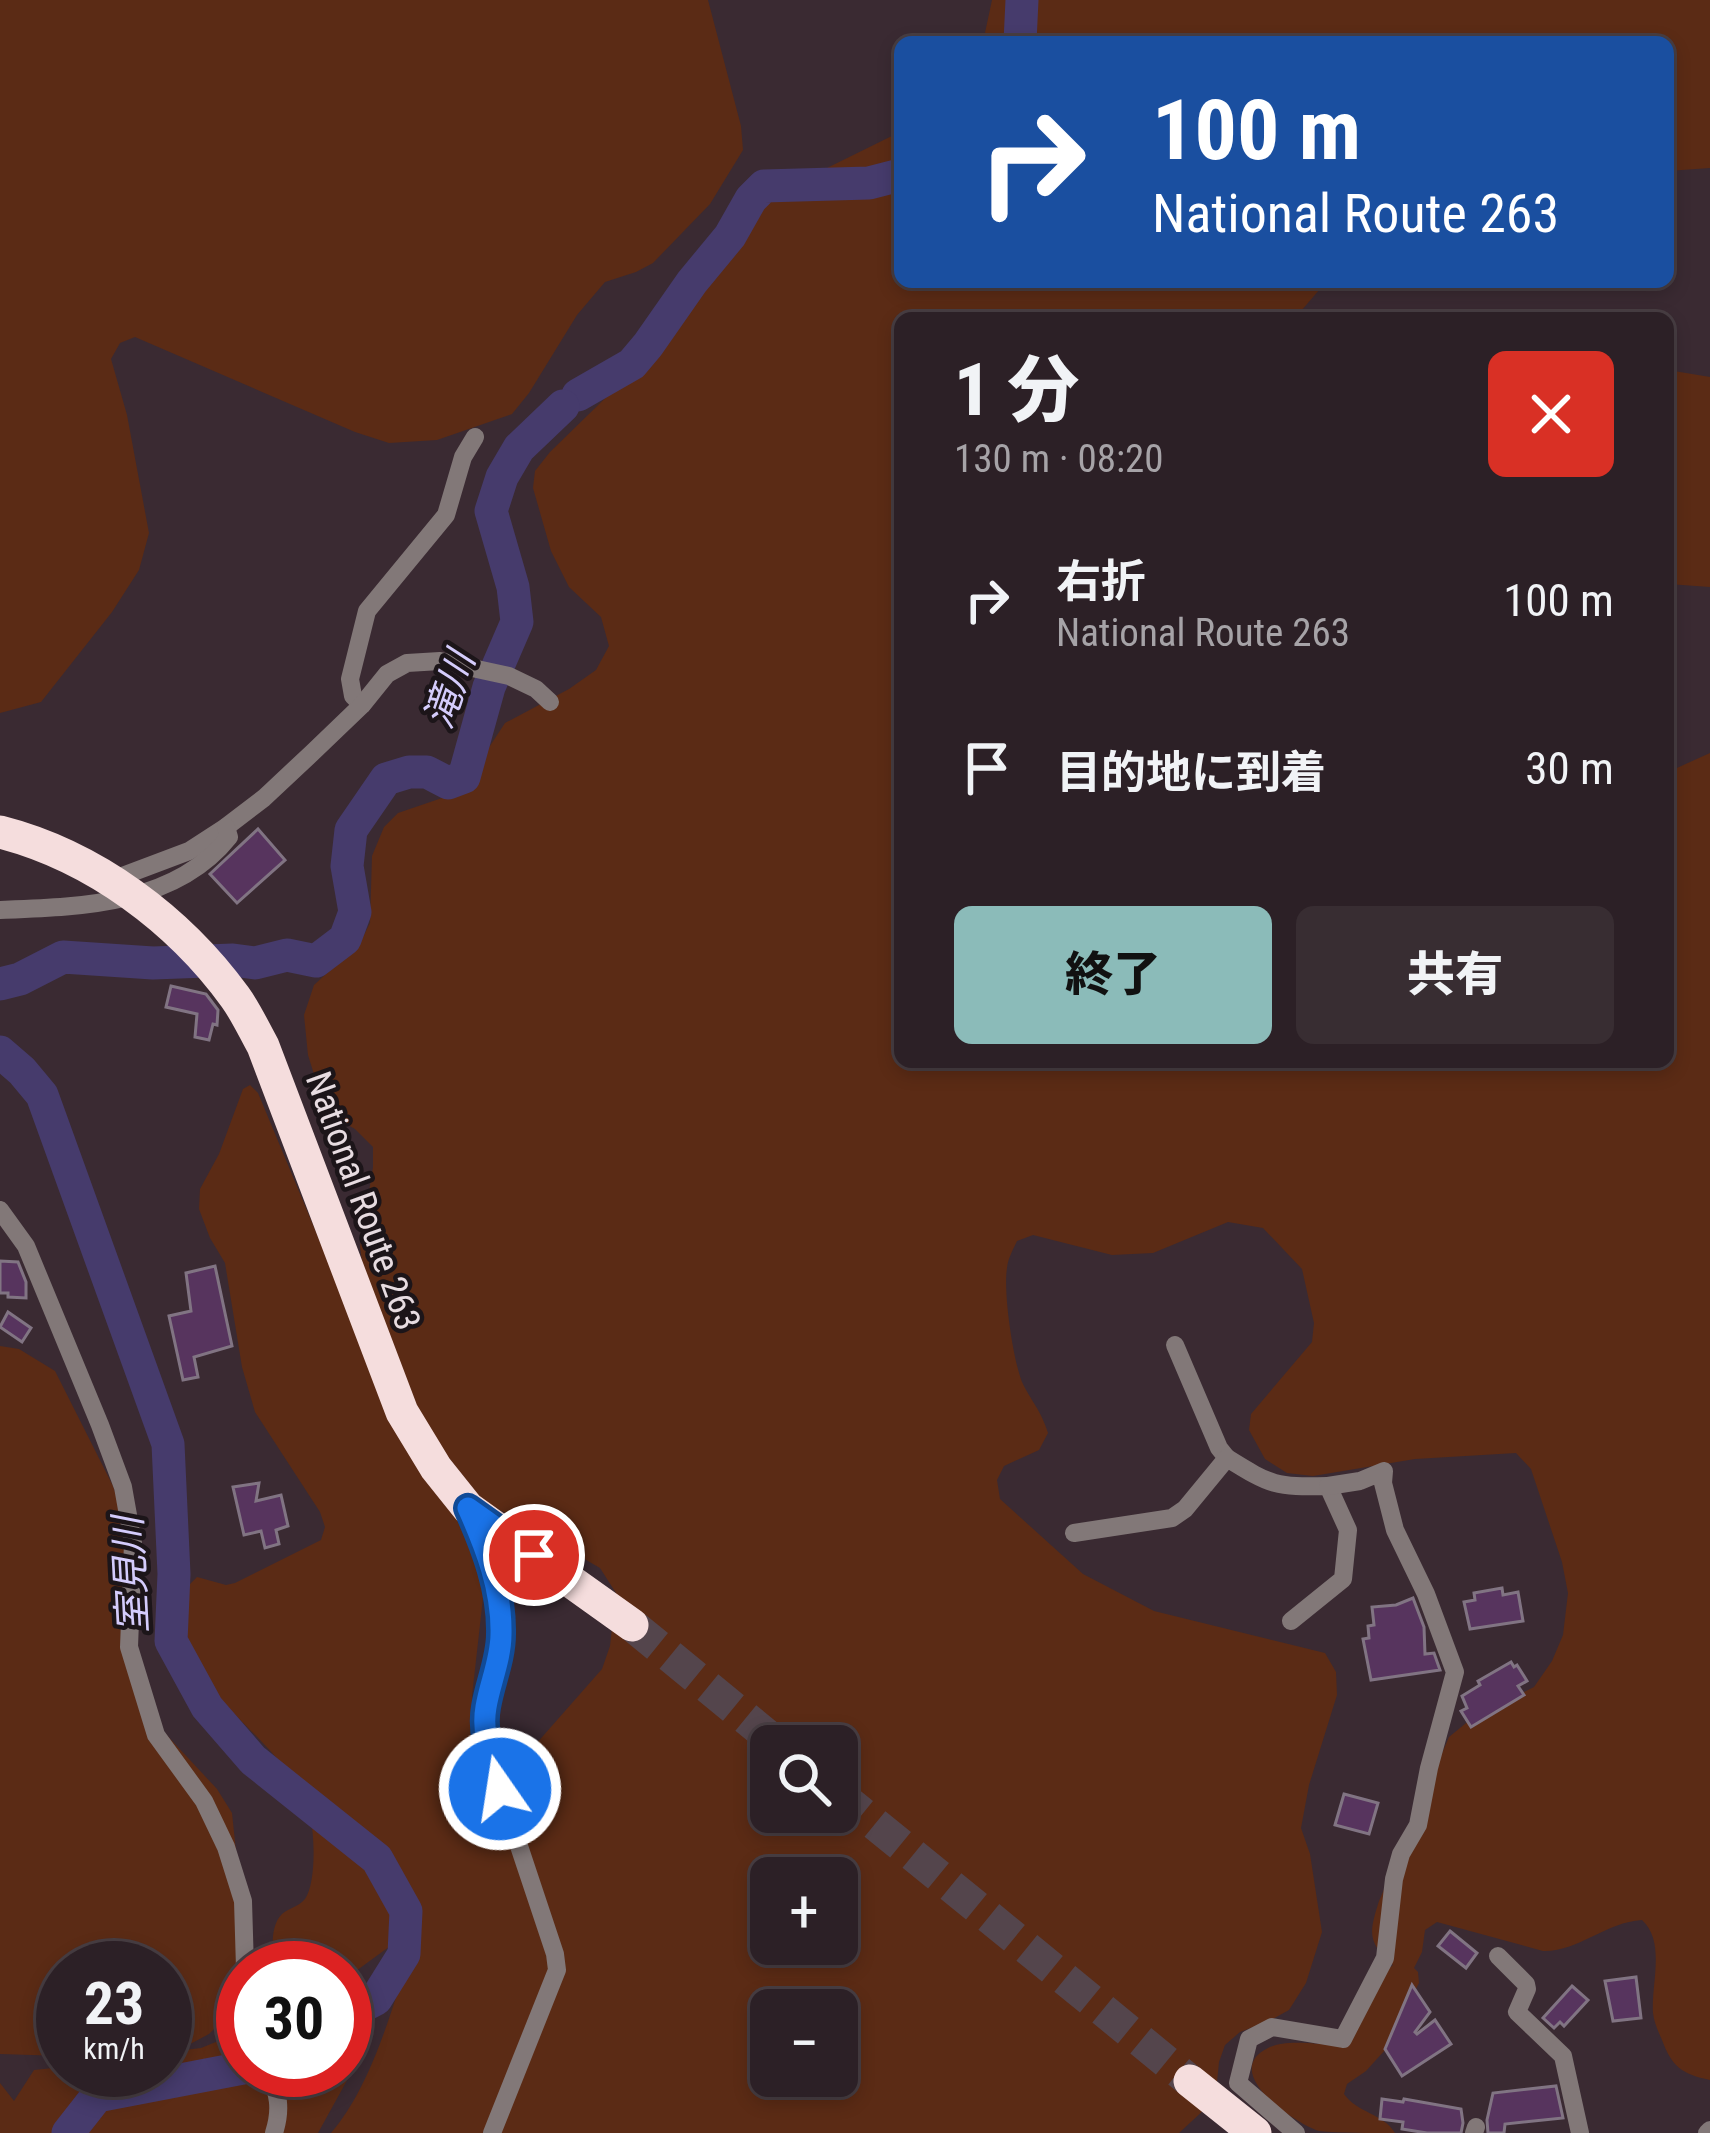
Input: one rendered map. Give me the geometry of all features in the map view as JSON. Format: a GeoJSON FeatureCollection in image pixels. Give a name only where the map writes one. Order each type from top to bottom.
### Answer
{"type":"FeatureCollection","features":[{"type":"Feature","properties":{"kind":"highway","name":"National Route 263"},"geometry":{"type":"LineString","coordinates":[[0,832],[112,880],[185,938],[239,1001],[263,1046],[402,1412],[436,1468],[468,1508],[632,1624]]}},
{"type":"Feature","properties":{"kind":"highway"},"geometry":{"type":"LineString","coordinates":[[1190,2081],[1256,2133]]}},
{"type":"Feature","properties":{"kind":"street"},"geometry":{"type":"LineString","coordinates":[[362,705],[353,697],[350,679],[367,610],[446,515],[463,458],[476,437]]}},
{"type":"Feature","properties":{"kind":"street"},"geometry":{"type":"LineString","coordinates":[[112,880],[189,851],[226,827],[264,798],[362,705],[386,674],[407,663],[440,661],[508,676],[536,689],[550,702]]}},
{"type":"Feature","properties":{"kind":"street"},"geometry":{"type":"LineString","coordinates":[[0,910],[71,907],[160,889],[184,878],[218,851],[229,838],[226,827]]}},
{"type":"Feature","properties":{"kind":"street"},"geometry":{"type":"LineString","coordinates":[[0,1210],[26,1246],[123,1487],[133,1543],[129,1648],[156,1735],[204,1801],[246,1894],[245,1941]]}},
{"type":"Feature","properties":{"kind":"street"},"geometry":{"type":"LineString","coordinates":[[1175,1346],[1219,1448],[1265,1482],[1282,1487],[1328,1486],[1384,1471],[1395,1530],[1426,1594],[1455,1672],[1418,1825],[1401,1854],[1394,1879],[1385,1958],[1343,2038],[1272,2027],[1250,2039],[1238,2083],[1296,2133]]}},
{"type":"Feature","properties":{"kind":"street"},"geometry":{"type":"LineString","coordinates":[[1074,1533],[1172,1518],[1227,1458]]}},
{"type":"Feature","properties":{"kind":"street"},"geometry":{"type":"LineString","coordinates":[[1291,1621],[1343,1579],[1348,1530],[1328,1486]]}},
{"type":"Feature","properties":{"kind":"street"},"geometry":{"type":"LineString","coordinates":[[468,1508],[495,1584],[501,1635],[485,1708],[488,1750],[557,1970],[492,2133]]}},
{"type":"Feature","properties":{"kind":"street"},"geometry":{"type":"LineString","coordinates":[[1498,1956],[1526,1984],[1517,2012],[1563,2056],[1580,2133]]}},
{"type":"Feature","properties":{"kind":"street"},"geometry":{"type":"LineString","coordinates":[[274,2133],[281,2111],[278,2097]]}},
{"type":"Feature","properties":{"kind":"shaded area"},"geometry":{"type":"Polygon","coordinates":[[[0,0],[708,0],[743,150],[710,204],[653,263],[605,282],[577,315],[512,414],[437,440],[389,443],[135,337],[120,343],[111,359],[127,415],[149,533],[139,570],[41,702],[0,713],[0,0]]]}},
{"type":"Feature","properties":{"kind":"shaded area"},"geometry":{"type":"Polygon","coordinates":[[[992,0],[1710,0],[1710,168],[1674,171],[1674,36],[984,36],[992,0]]]}},
{"type":"Feature","properties":{"kind":"shaded area"},"geometry":{"type":"Polygon","coordinates":[[[894,135],[894,288],[1321,288],[1300,312],[894,312],[894,1068],[1674,1068],[1674,769],[1710,753],[1710,2080],[1674,2063],[1656,2026],[1654,1940],[1642,1920],[1568,1947],[1543,1951],[1437,1922],[1425,1930],[1414,1968],[1419,1983],[1385,2050],[1347,2084],[1344,2094],[1395,2133],[1319,2131],[1279,2108],[1256,2083],[1255,2058],[1268,2048],[1291,2043],[1334,2045],[1393,1965],[1378,1950],[1373,1921],[1449,1737],[1471,1719],[1534,1687],[1563,1635],[1568,1593],[1531,1469],[1516,1453],[1415,1459],[1313,1476],[1287,1473],[1265,1459],[1249,1430],[1251,1414],[1312,1342],[1314,1323],[1302,1269],[1263,1228],[1228,1222],[1153,1253],[1112,1255],[1033,1235],[1017,1241],[1006,1279],[1012,1342],[1022,1382],[1048,1433],[1039,1450],[1004,1466],[997,1480],[1000,1499],[1083,1574],[1154,1611],[1325,1653],[1336,1672],[1337,1695],[1301,1828],[1310,1854],[1322,1932],[1306,1983],[1289,2010],[1240,2032],[1225,2045],[1206,2108],[1179,2133],[331,2133],[356,2097],[372,2097],[372,2063],[419,1925],[372,1959],[372,1941],[273,1941],[282,1914],[309,1892],[314,1847],[310,1817],[287,1771],[202,1674],[187,1636],[188,1586],[197,1577],[235,1583],[321,1540],[325,1527],[255,1412],[242,1367],[225,1263],[199,1209],[200,1189],[219,1154],[243,1089],[250,1085],[258,1093],[341,1292],[469,1529],[484,1589],[473,1728],[491,1795],[602,1669],[610,1646],[616,1593],[600,1568],[481,1499],[420,1421],[366,1288],[360,1247],[373,1147],[332,1116],[322,1100],[308,1055],[304,1015],[314,985],[360,943],[370,923],[372,856],[384,827],[398,813],[442,798],[465,784],[505,723],[596,670],[609,646],[601,617],[569,587],[551,551],[533,488],[535,471],[670,335],[758,202],[894,135]]]}},
{"type":"Feature","properties":{"kind":"shaded area"},"geometry":{"type":"Polygon","coordinates":[[[1674,371],[1710,377],[1710,587],[1674,584],[1674,371]]]}},
{"type":"Feature","properties":{"kind":"shaded area"},"geometry":{"type":"Polygon","coordinates":[[[0,1346],[19,1349],[55,1371],[113,1486],[131,1573],[123,1649],[148,1715],[217,1789],[232,1813],[245,1937],[244,1941],[216,1941],[216,2027],[192,2043],[192,1941],[36,1941],[36,2055],[0,2054],[0,1346]]]}},
{"type":"Feature","properties":{"kind":"shaded area"},"geometry":{"type":"Polygon","coordinates":[[[216,2042],[216,2097],[338,2097],[318,2133],[0,2133],[0,2083],[14,2101],[34,2070],[36,2097],[192,2097],[192,2049],[216,2042]]]}},
{"type":"Feature","properties":{"kind":"building"},"geometry":{"type":"Polygon","coordinates":[[[258,829],[285,860],[237,903],[210,874],[258,829]]]}},
{"type":"Feature","properties":{"kind":"building"},"geometry":{"type":"Polygon","coordinates":[[[171,986],[206,994],[218,1010],[209,1040],[195,1037],[197,1014],[166,1007],[171,986]]]}},
{"type":"Feature","properties":{"kind":"building"},"geometry":{"type":"Polygon","coordinates":[[[0,1261],[18,1262],[26,1298],[0,1293],[0,1261]]]}},
{"type":"Feature","properties":{"kind":"building"},"geometry":{"type":"Polygon","coordinates":[[[215,1266],[232,1346],[194,1357],[198,1377],[183,1380],[169,1316],[191,1311],[186,1273],[215,1266]]]}},
{"type":"Feature","properties":{"kind":"building"},"geometry":{"type":"Polygon","coordinates":[[[8,1312],[31,1328],[22,1342],[0,1327],[8,1312]]]}},
{"type":"Feature","properties":{"kind":"building"},"geometry":{"type":"Polygon","coordinates":[[[259,1483],[256,1501],[281,1495],[288,1526],[276,1530],[279,1544],[265,1548],[261,1531],[244,1535],[233,1487],[259,1483]]]}},
{"type":"Feature","properties":{"kind":"building"},"geometry":{"type":"Polygon","coordinates":[[[1502,1588],[1503,1595],[1518,1592],[1523,1621],[1470,1629],[1464,1602],[1475,1600],[1474,1593],[1502,1588]]]}},
{"type":"Feature","properties":{"kind":"building"},"geometry":{"type":"Polygon","coordinates":[[[1413,1598],[1424,1627],[1425,1654],[1434,1653],[1440,1670],[1371,1680],[1363,1639],[1369,1638],[1368,1626],[1374,1625],[1372,1607],[1413,1598]]]}},
{"type":"Feature","properties":{"kind":"building"},"geometry":{"type":"Polygon","coordinates":[[[1511,1662],[1527,1681],[1518,1686],[1524,1695],[1471,1727],[1461,1711],[1467,1708],[1462,1696],[1511,1662]]]}},
{"type":"Feature","properties":{"kind":"building"},"geometry":{"type":"Polygon","coordinates":[[[1344,1794],[1378,1803],[1369,1834],[1335,1825],[1344,1794]]]}},
{"type":"Feature","properties":{"kind":"building"},"geometry":{"type":"Polygon","coordinates":[[[1450,1931],[1477,1953],[1466,1968],[1438,1946],[1450,1931]]]}},
{"type":"Feature","properties":{"kind":"building"},"geometry":{"type":"Polygon","coordinates":[[[1636,1977],[1641,2018],[1613,2021],[1605,1981],[1636,1977]]]}},
{"type":"Feature","properties":{"kind":"building"},"geometry":{"type":"Polygon","coordinates":[[[1412,1985],[1430,2012],[1415,2032],[1435,2020],[1451,2044],[1402,2076],[1385,2049],[1412,1985]]]}},
{"type":"Feature","properties":{"kind":"building"},"geometry":{"type":"Polygon","coordinates":[[[1572,1986],[1588,2000],[1564,2026],[1560,2022],[1554,2028],[1543,2018],[1572,1986]]]}},
{"type":"Feature","properties":{"kind":"building"},"geometry":{"type":"Polygon","coordinates":[[[1556,2086],[1563,2118],[1505,2124],[1504,2133],[1488,2133],[1493,2093],[1556,2086]]]}},
{"type":"Feature","properties":{"kind":"building"},"geometry":{"type":"Polygon","coordinates":[[[1382,2099],[1461,2109],[1461,2133],[1402,2129],[1403,2122],[1380,2119],[1382,2099]]]}},
{"type":"Feature","properties":{"kind":"waterway","name":"滝川"},"geometry":{"type":"LineString","coordinates":[[1020,36],[1022,0]]}},
{"type":"Feature","properties":{"kind":"waterway","name":"滝川"},"geometry":{"type":"LineString","coordinates":[[578,395],[632,364],[764,186],[869,183],[894,177]]}},
{"type":"Feature","properties":{"kind":"waterway","name":"滝川"},"geometry":{"type":"LineString","coordinates":[[0,984],[63,957],[255,963],[287,955],[316,961],[345,939],[355,912],[347,866],[351,830],[386,779],[409,772],[427,772],[448,783],[464,777],[489,687],[517,622],[513,587],[491,511],[502,477],[519,448],[563,406]]}},
{"type":"Feature","properties":{"kind":"waterway","name":"室見川"},"geometry":{"type":"LineString","coordinates":[[0,1052],[42,1095],[168,1444],[174,1574],[171,1641],[207,1707],[253,1760],[377,1859],[406,1911],[404,1954],[372,2001]]}},
{"type":"Feature","properties":{"kind":"waterway","name":"室見川"},"geometry":{"type":"LineString","coordinates":[[68,2133],[97,2096],[216,2073]]}},
{"type":"Feature","properties":{"kind":"tunnel"},"geometry":{"type":"LineString","coordinates":[[632,1625],[754,1725]]}},
{"type":"Feature","properties":{"kind":"tunnel"},"geometry":{"type":"LineString","coordinates":[[858,1810],[1190,2081]]}},
{"type":"Feature","properties":{"kind":"route"},"geometry":{"type":"LineString","coordinates":[[500,1789],[488,1750],[485,1708],[501,1635],[495,1584],[468,1508],[534,1555]]}}]}
